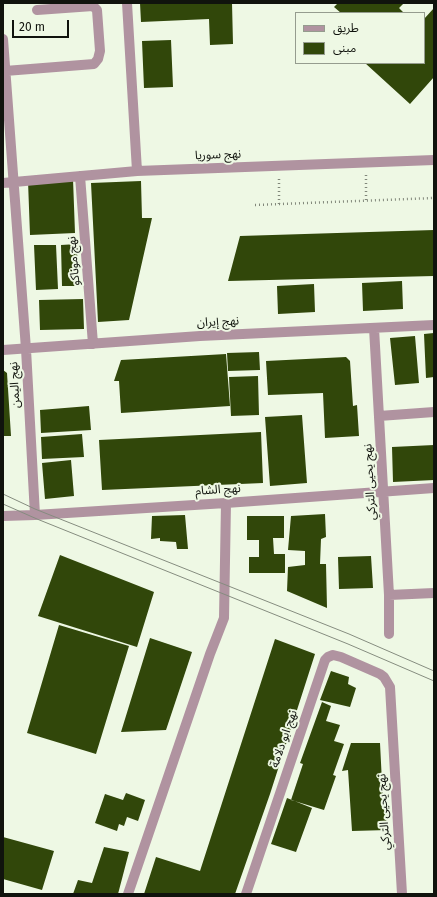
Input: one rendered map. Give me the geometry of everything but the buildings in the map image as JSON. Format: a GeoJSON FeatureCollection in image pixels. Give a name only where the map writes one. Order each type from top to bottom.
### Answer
{"type":"FeatureCollection","features":[{"type":"Feature","properties":{"kind":"street"},"geometry":{"type":"LineString","coordinates":[[127,3],[137,171]]}},
{"type":"Feature","properties":{"kind":"street"},"geometry":{"type":"LineString","coordinates":[[5,71],[94,64],[98,59],[100,51],[97,10],[94,6],[37,10]]}},
{"type":"Feature","properties":{"kind":"street","name":"نهج اليمن"},"geometry":{"type":"LineString","coordinates":[[3,39],[8,182],[26,348],[35,515]]}},
{"type":"Feature","properties":{"kind":"street","name":"نهج سوريا"},"geometry":{"type":"LineString","coordinates":[[8,182],[137,171],[434,160]]}},
{"type":"Feature","properties":{"kind":"street","name":"نهج موناكو"},"geometry":{"type":"LineString","coordinates":[[80,176],[93,344]]}},
{"type":"Feature","properties":{"kind":"street","name":"نهج إيران"},"geometry":{"type":"LineString","coordinates":[[3,350],[200,336],[434,325]]}},
{"type":"Feature","properties":{"kind":"street","name":"نهج يحيى التركي"},"geometry":{"type":"LineString","coordinates":[[374,328],[384,492],[389,595],[389,634]]}},
{"type":"Feature","properties":{"kind":"street"},"geometry":{"type":"LineString","coordinates":[[379,416],[434,412]]}},
{"type":"Feature","properties":{"kind":"street","name":"نهج الشام"},"geometry":{"type":"LineString","coordinates":[[3,516],[226,503],[434,488]]}},
{"type":"Feature","properties":{"kind":"street"},"geometry":{"type":"LineString","coordinates":[[128,894],[210,654],[224,618],[226,503]]}},
{"type":"Feature","properties":{"kind":"street"},"geometry":{"type":"LineString","coordinates":[[389,595],[434,593]]}},
{"type":"Feature","properties":{"kind":"street","name":"نهج ابو دلامة"},"geometry":{"type":"LineString","coordinates":[[246,894],[325,660],[333,655],[342,657],[380,674],[387,681]]}},
{"type":"Feature","properties":{"kind":"street","name":"نهج يحيى التركي"},"geometry":{"type":"LineString","coordinates":[[387,681],[390,687],[402,894]]}},
{"type":"Feature","properties":{"kind":"path"},"geometry":{"type":"LineString","coordinates":[[366,162],[366,201]]}},
{"type":"Feature","properties":{"kind":"path"},"geometry":{"type":"LineString","coordinates":[[279,165],[279,204]]}},
{"type":"Feature","properties":{"kind":"path"},"geometry":{"type":"LineString","coordinates":[[255,206],[434,198]]}},
{"type":"Feature","properties":{"kind":"tram line"},"geometry":{"type":"LineString","coordinates":[[3,494],[35,509],[349,634],[434,671]]}},
{"type":"Feature","properties":{"kind":"tram line"},"geometry":{"type":"LineString","coordinates":[[3,504],[348,644],[434,681]]}}]}
